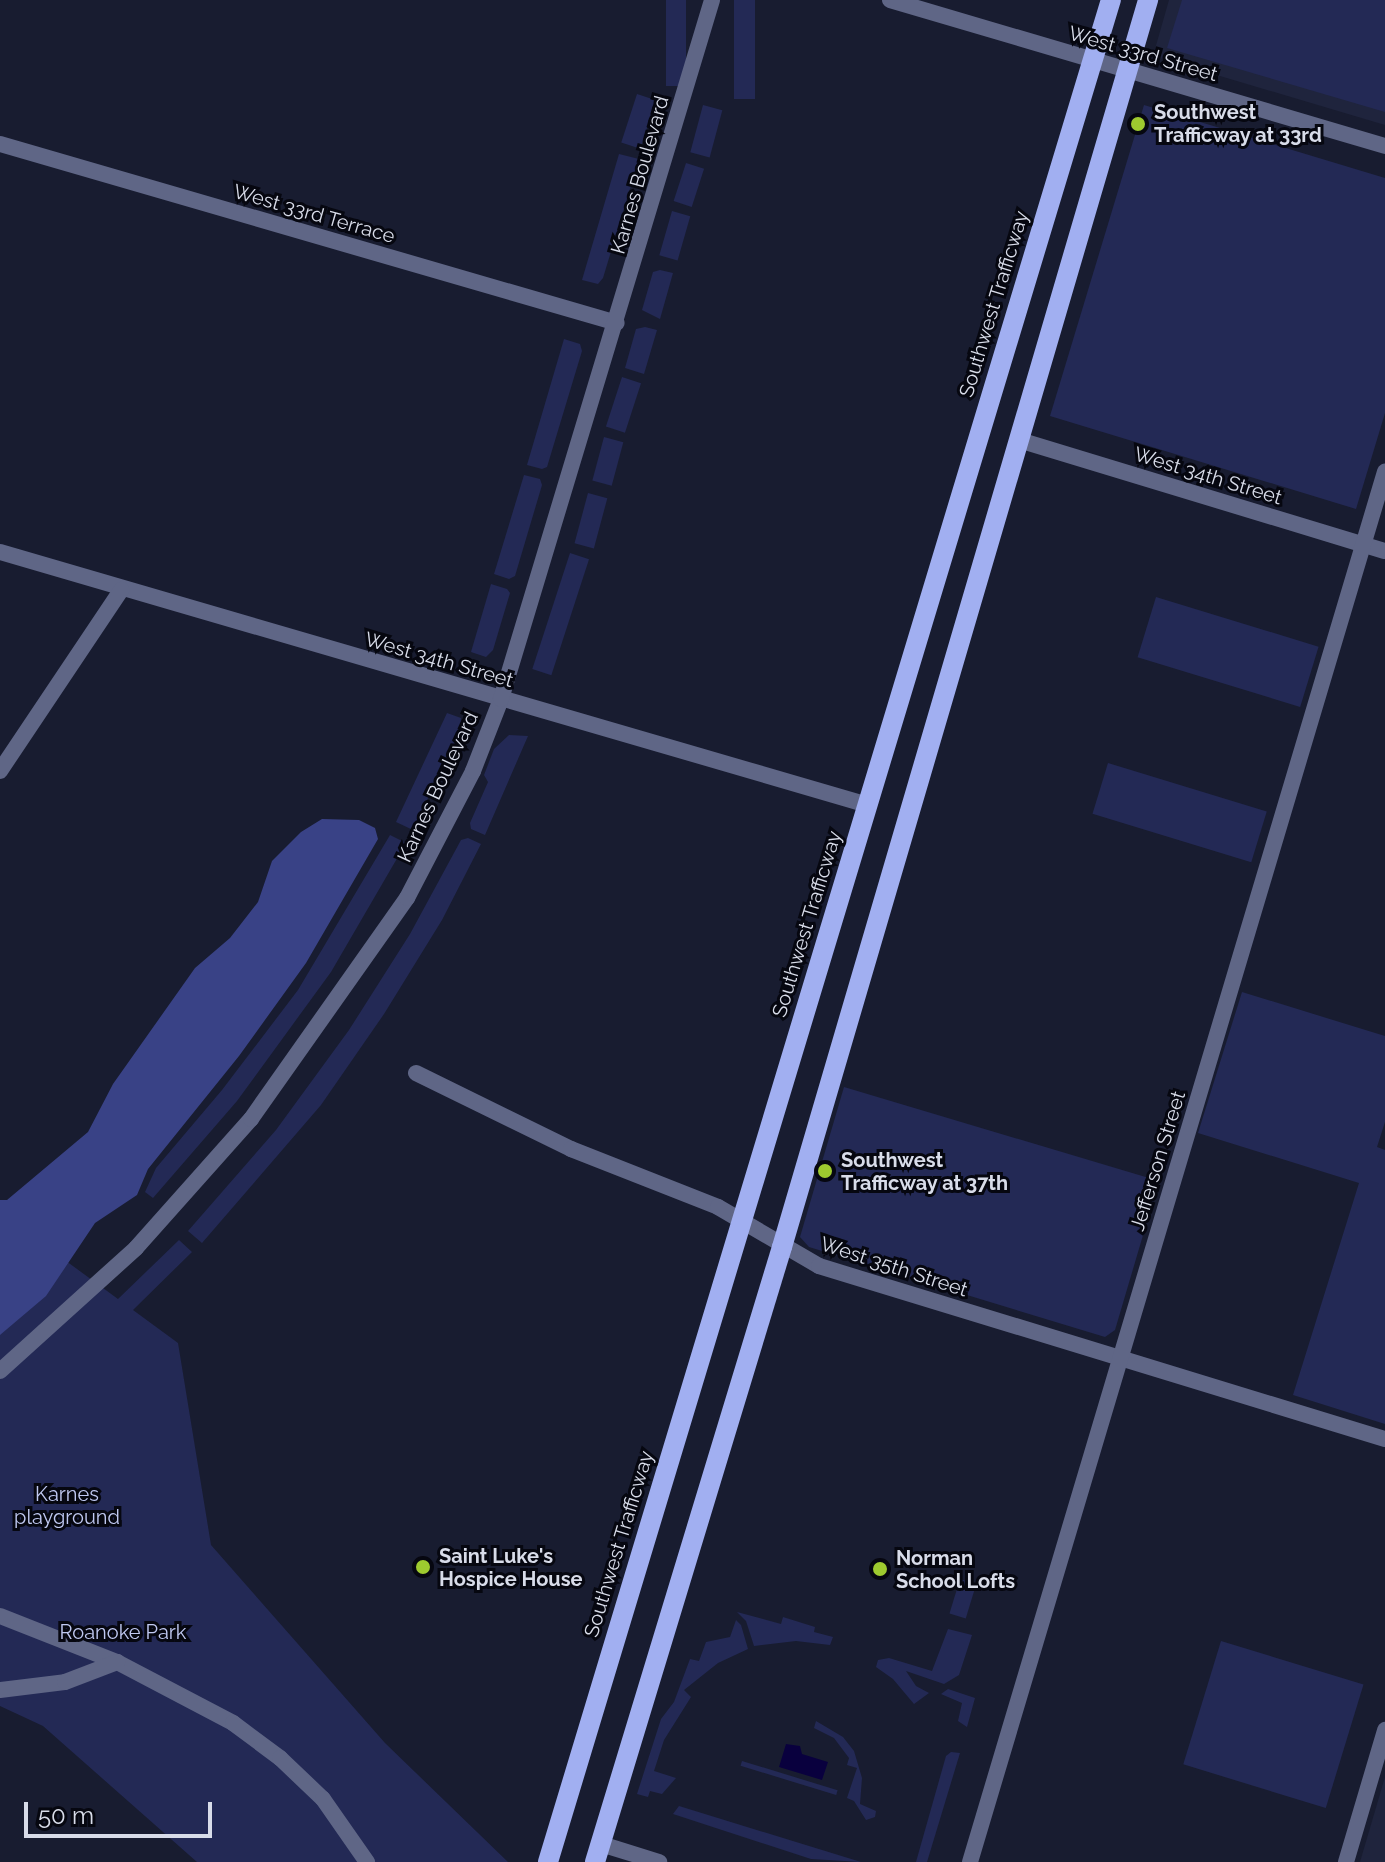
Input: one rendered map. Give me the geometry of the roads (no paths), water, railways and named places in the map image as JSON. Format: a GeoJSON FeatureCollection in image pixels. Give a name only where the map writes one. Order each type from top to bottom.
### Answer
{"type":"FeatureCollection","features":[{"type":"Feature","properties":{"kind":"main road","name":"Southwest Trafficway"},"geometry":{"type":"LineString","coordinates":[[548,1862],[1111,0]]}},
{"type":"Feature","properties":{"kind":"main road"},"geometry":{"type":"LineString","coordinates":[[598,1853],[782,1247],[1148,0]]}},
{"type":"Feature","properties":{"kind":"street","name":"Karnes Boulevard"},"geometry":{"type":"LineString","coordinates":[[0,1371],[136,1248],[251,1119],[407,898],[473,771],[501,699],[712,0]]}},
{"type":"Feature","properties":{"kind":"street","name":"West 33rd Street"},"geometry":{"type":"LineString","coordinates":[[890,0],[1385,146]]}},
{"type":"Feature","properties":{"kind":"street","name":"West 33rd Terrace"},"geometry":{"type":"LineString","coordinates":[[0,144],[617,323]]}},
{"type":"Feature","properties":{"kind":"street","name":"West 34th Street"},"geometry":{"type":"LineString","coordinates":[[1019,440],[1385,551]]}},
{"type":"Feature","properties":{"kind":"street","name":"Jefferson Street"},"geometry":{"type":"LineString","coordinates":[[970,1862],[1385,472]]}},
{"type":"Feature","properties":{"kind":"street","name":"West 34th Street"},"geometry":{"type":"LineString","coordinates":[[0,552],[121,590],[868,805]]}},
{"type":"Feature","properties":{"kind":"street"},"geometry":{"type":"LineString","coordinates":[[0,771],[121,590]]}},
{"type":"Feature","properties":{"kind":"street","name":"West 35th Street"},"geometry":{"type":"LineString","coordinates":[[416,1073],[571,1149],[718,1207],[819,1266],[1385,1439]]}},
{"type":"Feature","properties":{"kind":"street"},"geometry":{"type":"LineString","coordinates":[[0,1616],[117,1662],[220,1715],[280,1758],[323,1799],[367,1862]]}},
{"type":"Feature","properties":{"kind":"street"},"geometry":{"type":"LineString","coordinates":[[0,1690],[65,1682],[117,1662]]}},
{"type":"Feature","properties":{"kind":"street"},"geometry":{"type":"LineString","coordinates":[[1346,1862],[1385,1730]]}},
{"type":"Feature","properties":{"kind":"street"},"geometry":{"type":"LineString","coordinates":[[598,1853],[659,1862]]}},
{"type":"Feature","properties":{"kind":"place","name":"Southwest Trafficway at 33rd"},"geometry":{"type":"Point","coordinates":[1138,124]}},
{"type":"Feature","properties":{"kind":"place","name":"Southwest Trafficway at 37th"},"geometry":{"type":"Point","coordinates":[825,1171]}},
{"type":"Feature","properties":{"kind":"place","name":"Saint Luke's Hospice House"},"geometry":{"type":"Point","coordinates":[423,1567]}},
{"type":"Feature","properties":{"kind":"place","name":"Norman School Lofts"},"geometry":{"type":"Point","coordinates":[880,1569]}},
{"type":"Feature","properties":{"kind":"park label","name":"Karnes playground"},"geometry":{"type":"Point","coordinates":[67,1506]}},
{"type":"Feature","properties":{"kind":"park label","name":"Roanoke Park"},"geometry":{"type":"Point","coordinates":[123,1632]}}]}
